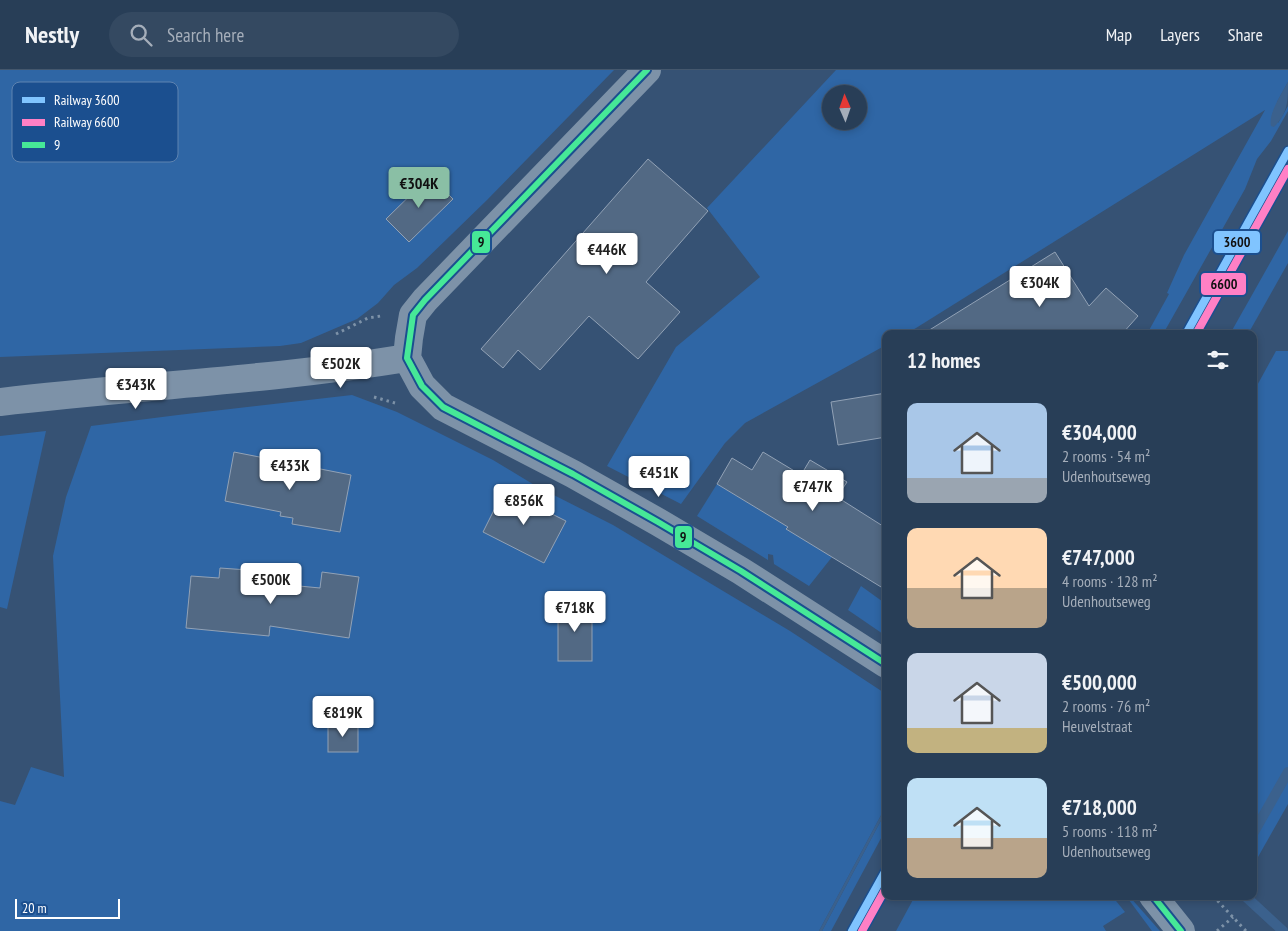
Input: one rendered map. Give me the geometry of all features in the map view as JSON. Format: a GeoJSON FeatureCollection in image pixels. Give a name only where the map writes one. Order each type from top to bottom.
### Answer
{"type":"FeatureCollection","features":[{"type":"Feature","properties":{"kind":"street"},"geometry":{"type":"LineString","coordinates":[[647,70],[425,300],[413,316],[407,358],[422,386],[443,407],[573,474],[658,522],[741,571],[882,661]]}},
{"type":"Feature","properties":{"kind":"street"},"geometry":{"type":"LineString","coordinates":[[0,402],[269,376],[351,367],[407,358]]}},
{"type":"Feature","properties":{"kind":"street"},"geometry":{"type":"LineString","coordinates":[[1156,900],[1181,931]]}},
{"type":"Feature","properties":{"kind":"path"},"geometry":{"type":"LineString","coordinates":[[1217,900],[1246,931]]}},
{"type":"Feature","properties":{"kind":"path"},"geometry":{"type":"LineString","coordinates":[[1217,931],[1233,917]]}},
{"type":"Feature","properties":{"kind":"shaded area"},"geometry":{"type":"Polygon","coordinates":[[[0,70],[614,70],[487,200],[417,268],[394,285],[378,303],[357,319],[301,343],[280,346],[0,357],[0,70]]]}},
{"type":"Feature","properties":{"kind":"shaded area"},"geometry":{"type":"Polygon","coordinates":[[[836,70],[1288,70],[1288,82],[1277,102],[1278,123],[1288,106],[1288,111],[1271,141],[1257,159],[1245,189],[1165,330],[1149,330],[1169,294],[1167,293],[1184,255],[1265,110],[913,330],[882,330],[882,347],[745,423],[725,443],[681,504],[607,466],[676,347],[760,277],[707,208],[836,70]]]}},
{"type":"Feature","properties":{"kind":"shaded area"},"geometry":{"type":"Polygon","coordinates":[[[1288,82],[1285,112],[1274,127],[1271,126],[1273,110],[1288,82]]]}},
{"type":"Feature","properties":{"kind":"shaded area"},"geometry":{"type":"Polygon","coordinates":[[[1288,231],[1288,263],[1250,330],[1232,330],[1288,231]]]}},
{"type":"Feature","properties":{"kind":"shaded area"},"geometry":{"type":"Polygon","coordinates":[[[1276,351],[1288,351],[1288,804],[1257,859],[1257,386],[1276,351]]]}},
{"type":"Feature","properties":{"kind":"shaded area"},"geometry":{"type":"Polygon","coordinates":[[[352,395],[397,412],[493,460],[536,486],[613,525],[790,631],[882,691],[882,813],[819,931],[0,931],[0,801],[15,805],[31,767],[64,777],[53,556],[66,497],[91,426],[352,395]]]}},
{"type":"Feature","properties":{"kind":"shaded area"},"geometry":{"type":"Polygon","coordinates":[[[46,431],[7,609],[0,607],[0,436],[46,431]]]}},
{"type":"Feature","properties":{"kind":"shaded area"},"geometry":{"type":"Polygon","coordinates":[[[717,484],[788,527],[787,529],[832,557],[809,586],[774,564],[773,555],[768,554],[768,560],[697,516],[717,484]]]}},
{"type":"Feature","properties":{"kind":"shaded area"},"geometry":{"type":"Polygon","coordinates":[[[861,586],[882,601],[882,633],[848,610],[861,586]]]}},
{"type":"Feature","properties":{"kind":"shaded area"},"geometry":{"type":"Polygon","coordinates":[[[882,813],[882,818],[822,931],[819,931],[882,813]]]}},
{"type":"Feature","properties":{"kind":"shaded area"},"geometry":{"type":"Polygon","coordinates":[[[882,818],[882,836],[831,931],[822,931],[882,818]]]}},
{"type":"Feature","properties":{"kind":"shaded area"},"geometry":{"type":"Polygon","coordinates":[[[913,900],[1115,900],[1125,912],[1103,926],[1106,931],[896,931],[913,900]]]}},
{"type":"Feature","properties":{"kind":"shaded area"},"geometry":{"type":"Polygon","coordinates":[[[1129,900],[1133,900],[1160,931],[1152,931],[1129,900]]]}},
{"type":"Feature","properties":{"kind":"building"},"geometry":{"type":"Polygon","coordinates":[[[648,159],[708,211],[646,282],[680,312],[638,359],[589,316],[540,370],[518,350],[503,368],[481,349],[648,159]]]}},
{"type":"Feature","properties":{"kind":"building"},"geometry":{"type":"Polygon","coordinates":[[[430,176],[453,199],[409,242],[386,219],[430,176]]]}},
{"type":"Feature","properties":{"kind":"building"},"geometry":{"type":"Polygon","coordinates":[[[1055,252],[1089,306],[1106,288],[1138,316],[1126,330],[929,330],[1055,252]]]}},
{"type":"Feature","properties":{"kind":"building"},"geometry":{"type":"Polygon","coordinates":[[[882,394],[882,438],[838,445],[831,402],[882,394]]]}},
{"type":"Feature","properties":{"kind":"building"},"geometry":{"type":"Polygon","coordinates":[[[234,452],[351,475],[340,532],[292,524],[293,518],[280,516],[281,512],[225,501],[234,452]]]}},
{"type":"Feature","properties":{"kind":"building"},"geometry":{"type":"Polygon","coordinates":[[[763,452],[801,475],[810,460],[847,482],[837,497],[882,525],[882,588],[717,484],[732,458],[752,470],[763,452]]]}},
{"type":"Feature","properties":{"kind":"building"},"geometry":{"type":"Polygon","coordinates":[[[504,490],[566,521],[544,563],[483,532],[504,490]]]}},
{"type":"Feature","properties":{"kind":"building"},"geometry":{"type":"Polygon","coordinates":[[[220,568],[248,570],[247,581],[320,588],[322,572],[359,577],[349,638],[270,626],[269,636],[186,628],[191,576],[219,578],[220,568]]]}},
{"type":"Feature","properties":{"kind":"building"},"geometry":{"type":"Polygon","coordinates":[[[558,605],[592,605],[592,661],[558,661],[558,605]]]}},
{"type":"Feature","properties":{"kind":"building"},"geometry":{"type":"Polygon","coordinates":[[[328,723],[358,723],[358,752],[328,752],[328,723]]]}},
{"type":"Feature","properties":{"kind":"waterway"},"geometry":{"type":"LineString","coordinates":[[1257,827],[1288,772]]}},
{"type":"Feature","properties":{"kind":"waterway"},"geometry":{"type":"LineString","coordinates":[[1249,900],[1283,931]]}},
{"type":"Feature","properties":{"kind":"rail line","name":"3600"},"geometry":{"type":"LineString","coordinates":[[1188,330],[1288,151]]}},
{"type":"Feature","properties":{"kind":"rail line","name":"6600"},"geometry":{"type":"LineString","coordinates":[[1198,330],[1288,169]]}},
{"type":"Feature","properties":{"kind":"rail line","name":"3600"},"geometry":{"type":"LineString","coordinates":[[852,931],[882,877]]}},
{"type":"Feature","properties":{"kind":"rail line","name":"6600"},"geometry":{"type":"LineString","coordinates":[[862,931],[882,895]]}},
{"type":"Feature","properties":{"kind":"transit line","name":"9"},"geometry":{"type":"LineString","coordinates":[[647,70],[425,300],[413,315],[407,358],[422,386],[443,407],[573,474],[658,522],[741,571],[882,661]]}},
{"type":"Feature","properties":{"kind":"transit line","name":"9"},"geometry":{"type":"LineString","coordinates":[[1156,900],[1181,931]]}}]}
